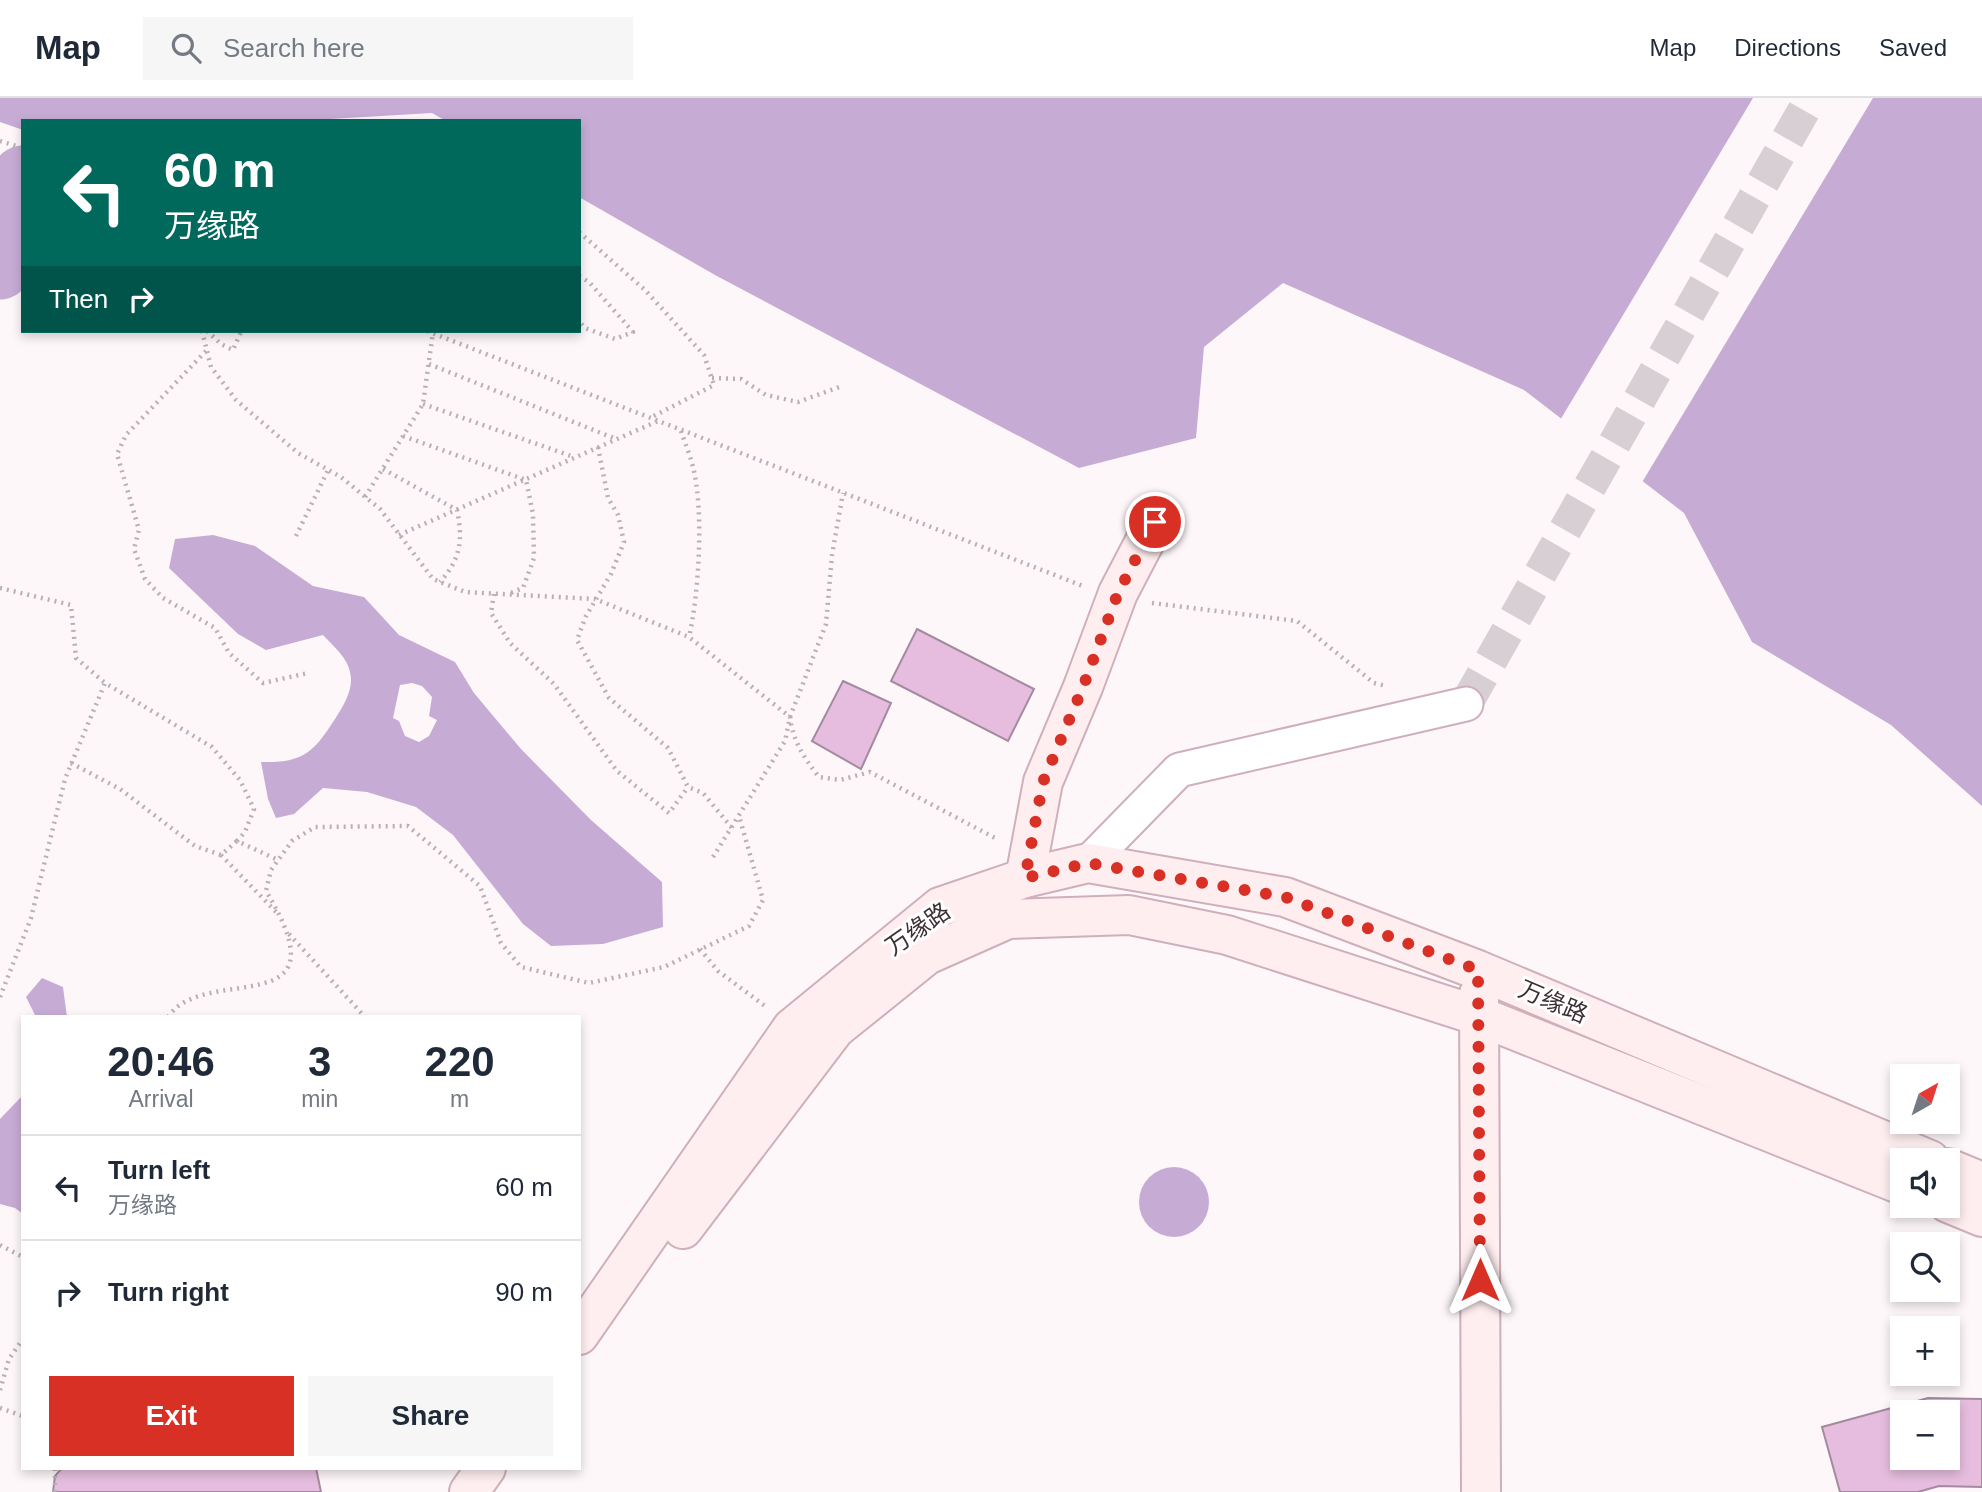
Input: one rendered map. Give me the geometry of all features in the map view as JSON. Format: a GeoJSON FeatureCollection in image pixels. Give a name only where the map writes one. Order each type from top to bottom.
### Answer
{"type":"FeatureCollection","features":[{"type":"Feature","properties":{"kind":"main road"},"geometry":{"type":"LineString","coordinates":[[1027,867],[1043,782],[1116,599],[1155,522]]}},
{"type":"Feature","properties":{"kind":"main road","name":"万缘路"},"geometry":{"type":"LineString","coordinates":[[581,1332],[792,1028],[940,907],[1027,867],[1088,863],[1285,897],[1478,970],[1901,1148]]}},
{"type":"Feature","properties":{"kind":"main road","name":"万缘路"},"geometry":{"type":"LineString","coordinates":[[581,1344],[653,1269],[835,1029],[927,955],[1008,919],[1129,915],[1227,936],[1479,1016],[1890,1180]]}},
{"type":"Feature","properties":{"kind":"main road"},"geometry":{"type":"LineString","coordinates":[[1478,970],[1481,1492]]}},
{"type":"Feature","properties":{"kind":"main road"},"geometry":{"type":"LineString","coordinates":[[1960,1173],[1982,1182]]}},
{"type":"Feature","properties":{"kind":"main road"},"geometry":{"type":"LineString","coordinates":[[1960,1208],[1982,1217]]}},
{"type":"Feature","properties":{"kind":"main road"},"geometry":{"type":"LineString","coordinates":[[469,1492],[485,1470]]}},
{"type":"Feature","properties":{"kind":"street"},"geometry":{"type":"LineString","coordinates":[[1088,863],[1179,770],[1466,704]]}},
{"type":"Feature","properties":{"kind":"path"},"geometry":{"type":"LineString","coordinates":[[0,141],[21,147]]}},
{"type":"Feature","properties":{"kind":"path"},"geometry":{"type":"LineString","coordinates":[[581,234],[645,290],[704,355],[714,385],[650,418]]}},
{"type":"Feature","properties":{"kind":"path"},"geometry":{"type":"LineString","coordinates":[[581,277],[589,282],[633,332],[615,339],[584,328],[581,324]]}},
{"type":"Feature","properties":{"kind":"path"},"geometry":{"type":"LineString","coordinates":[[204,333],[211,367],[236,400],[298,453],[328,470],[380,509],[433,579],[465,592],[595,599],[689,637],[790,717],[792,733],[804,758],[819,777],[840,780],[870,772],[1027,867]]}},
{"type":"Feature","properties":{"kind":"path"},"geometry":{"type":"LineString","coordinates":[[206,333],[221,345],[233,350],[241,333]]}},
{"type":"Feature","properties":{"kind":"path"},"geometry":{"type":"LineString","coordinates":[[365,497],[423,404],[431,333]]}},
{"type":"Feature","properties":{"kind":"path"},"geometry":{"type":"LineString","coordinates":[[434,333],[1116,599],[1297,621],[1374,683],[1387,686]]}},
{"type":"Feature","properties":{"kind":"path"},"geometry":{"type":"LineString","coordinates":[[207,350],[126,435],[117,454],[139,530],[134,549],[145,579],[154,589],[163,598],[215,628],[229,653],[263,683],[307,673]]}},
{"type":"Feature","properties":{"kind":"path"},"geometry":{"type":"LineString","coordinates":[[429,364],[618,439]]}},
{"type":"Feature","properties":{"kind":"path"},"geometry":{"type":"LineString","coordinates":[[712,378],[741,379],[766,395],[798,402],[842,386]]}},
{"type":"Feature","properties":{"kind":"path"},"geometry":{"type":"LineString","coordinates":[[423,404],[575,458]]}},
{"type":"Feature","properties":{"kind":"path"},"geometry":{"type":"LineString","coordinates":[[399,535],[658,421]]}},
{"type":"Feature","properties":{"kind":"path"},"geometry":{"type":"LineString","coordinates":[[681,430],[694,470],[698,524],[694,618],[689,637]]}},
{"type":"Feature","properties":{"kind":"path"},"geometry":{"type":"LineString","coordinates":[[403,436],[526,480]]}},
{"type":"Feature","properties":{"kind":"path"},"geometry":{"type":"LineString","coordinates":[[598,447],[608,498],[618,515],[624,541],[577,640],[609,698],[668,748],[688,788],[703,793],[732,828]]}},
{"type":"Feature","properties":{"kind":"path"},"geometry":{"type":"LineString","coordinates":[[382,469],[457,510],[462,534],[458,558],[440,582]]}},
{"type":"Feature","properties":{"kind":"path"},"geometry":{"type":"LineString","coordinates":[[296,536],[328,470]]}},
{"type":"Feature","properties":{"kind":"path"},"geometry":{"type":"LineString","coordinates":[[507,595],[523,588],[534,558],[533,514],[526,480]]}},
{"type":"Feature","properties":{"kind":"path"},"geometry":{"type":"LineString","coordinates":[[713,857],[785,741],[790,717],[826,624],[832,555],[843,493]]}},
{"type":"Feature","properties":{"kind":"path"},"geometry":{"type":"LineString","coordinates":[[0,588],[71,605],[76,658],[105,683],[212,747],[240,780],[254,809],[245,832],[220,855]]}},
{"type":"Feature","properties":{"kind":"path"},"geometry":{"type":"LineString","coordinates":[[494,594],[491,613],[510,643],[554,684],[617,771],[669,813],[688,788]]}},
{"type":"Feature","properties":{"kind":"path"},"geometry":{"type":"LineString","coordinates":[[0,997],[31,918],[71,763],[105,683]]}},
{"type":"Feature","properties":{"kind":"path"},"geometry":{"type":"LineString","coordinates":[[71,763],[120,789],[195,846],[220,855],[284,920]]}},
{"type":"Feature","properties":{"kind":"path"},"geometry":{"type":"LineString","coordinates":[[169,1015],[173,1009],[194,998],[271,983],[287,969],[291,946],[288,933],[284,920],[266,891],[271,870],[292,841],[315,827],[408,826],[480,886],[501,943],[521,967],[589,983],[664,967],[749,926],[763,900],[739,817]]}},
{"type":"Feature","properties":{"kind":"path"},"geometry":{"type":"LineString","coordinates":[[237,841],[278,860]]}},
{"type":"Feature","properties":{"kind":"path"},"geometry":{"type":"LineString","coordinates":[[288,933],[363,1015]]}},
{"type":"Feature","properties":{"kind":"path"},"geometry":{"type":"LineString","coordinates":[[700,949],[718,971],[792,1028]]}},
{"type":"Feature","properties":{"kind":"path"},"geometry":{"type":"LineString","coordinates":[[0,1245],[21,1256]]}},
{"type":"Feature","properties":{"kind":"path"},"geometry":{"type":"LineString","coordinates":[[0,1390],[9,1359],[21,1342]]}},
{"type":"Feature","properties":{"kind":"path"},"geometry":{"type":"LineString","coordinates":[[0,1408],[21,1415]]}},
{"type":"Feature","properties":{"kind":"path"},"geometry":{"type":"LineString","coordinates":[[55,1470],[55,1492]]}},
{"type":"Feature","properties":{"kind":"shaded area"},"geometry":{"type":"Polygon","coordinates":[[[0,98],[1982,98],[1982,806],[1891,725],[1752,642],[1684,513],[1524,390],[1283,283],[1204,347],[1196,438],[1079,468],[715,275],[581,198],[581,119],[442,119],[432,113],[331,119],[21,119],[21,181],[0,173],[0,98]]]}},
{"type":"Feature","properties":{"kind":"shaded area"},"geometry":{"type":"Polygon","coordinates":[[[213,535],[255,546],[313,586],[364,597],[399,635],[455,662],[474,693],[521,749],[591,820],[662,882],[663,927],[603,944],[551,946],[523,924],[453,835],[416,807],[367,792],[323,788],[294,814],[276,818],[268,799],[261,762],[297,758],[313,748],[338,715],[348,696],[351,680],[348,666],[342,655],[323,635],[266,650],[238,634],[169,568],[175,539],[213,535]],[[412,683],[400,685],[393,718],[399,721],[405,736],[419,742],[429,736],[437,720],[429,716],[432,697],[422,686],[412,683]]]}},
{"type":"Feature","properties":{"kind":"shaded area"},"geometry":{"type":"Polygon","coordinates":[[[42,978],[63,987],[67,1015],[35,1015],[26,997],[42,978]]]}},
{"type":"Feature","properties":{"kind":"shaded area"},"geometry":{"type":"Polygon","coordinates":[[[21,1097],[21,1212],[0,1204],[0,1119],[21,1097]]]}},
{"type":"Feature","properties":{"kind":"shaded area"},"geometry":{"type":"Polygon","coordinates":[[[1174,1167],[1193,1173],[1203,1183],[1209,1202],[1203,1221],[1193,1231],[1174,1237],[1155,1231],[1145,1221],[1139,1202],[1145,1183],[1155,1173],[1174,1167]]]}},
{"type":"Feature","properties":{"kind":"pier"},"geometry":{"type":"Polygon","coordinates":[[[1753,98],[1873,98],[1641,484],[1559,422],[1753,98]]]}},
{"type":"Feature","properties":{"kind":"pier"},"geometry":{"type":"Polygon","coordinates":[[[0,122],[21,129],[21,164],[0,157],[0,122]]]}},
{"type":"Feature","properties":{"kind":"building"},"geometry":{"type":"Polygon","coordinates":[[[917,629],[1034,689],[1008,741],[891,681],[917,629]]]}},
{"type":"Feature","properties":{"kind":"building"},"geometry":{"type":"Polygon","coordinates":[[[843,681],[891,703],[861,769],[812,741],[843,681]]]}},
{"type":"Feature","properties":{"kind":"building"},"geometry":{"type":"Polygon","coordinates":[[[1982,1399],[1982,1487],[1939,1486],[1918,1492],[1840,1492],[1822,1427],[1890,1408],[1890,1470],[1960,1470],[1960,1400],[1921,1400],[1982,1399]]]}},
{"type":"Feature","properties":{"kind":"building"},"geometry":{"type":"Polygon","coordinates":[[[60,1470],[316,1470],[321,1492],[53,1492],[55,1476],[60,1470]]]}},
{"type":"Feature","properties":{"kind":"waterway"},"geometry":{"type":"LineString","coordinates":[[0,268],[21,185]]}},
{"type":"Feature","properties":{"kind":"tunnel"},"geometry":{"type":"LineString","coordinates":[[1466,704],[1811,98]]}},
{"type":"Feature","properties":{"kind":"route"},"geometry":{"type":"LineString","coordinates":[[1155,522],[1118,593],[1083,687],[1043,782],[1025,878],[1088,863],[1285,897],[1478,970],[1480,1280]]}}]}
